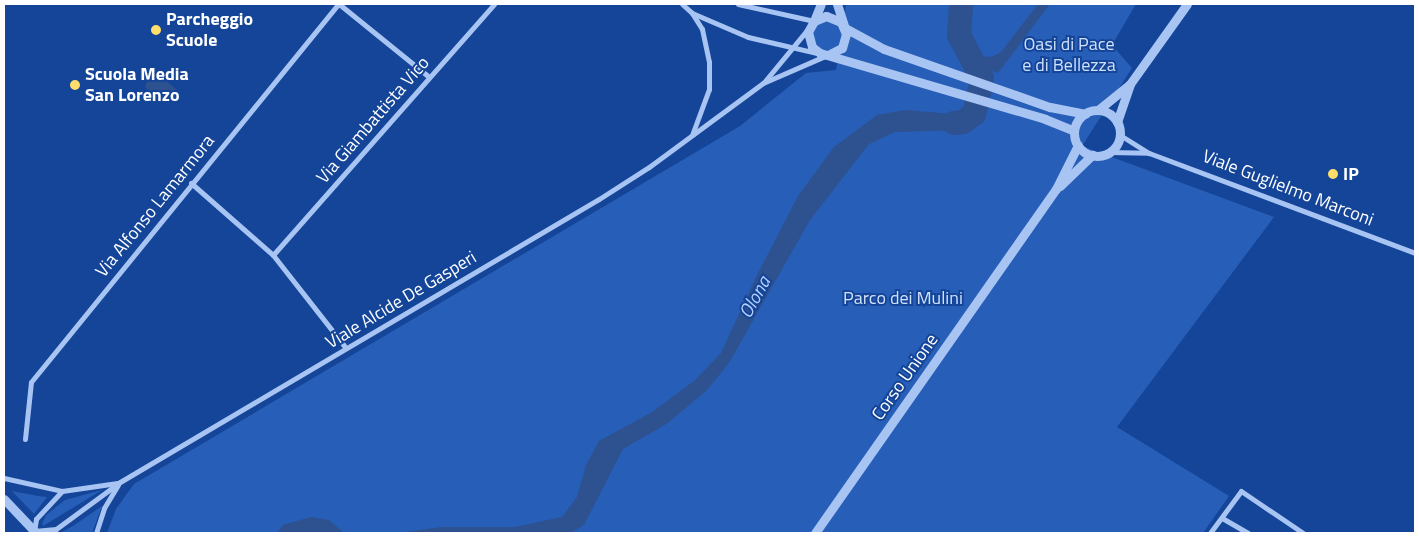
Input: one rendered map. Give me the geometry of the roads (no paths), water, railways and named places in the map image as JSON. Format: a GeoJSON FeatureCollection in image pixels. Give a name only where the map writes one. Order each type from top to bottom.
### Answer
{"type":"FeatureCollection","features":[{"type":"Feature","properties":{"kind":"street"},"geometry":{"type":"LineString","coordinates":[[339,4],[429,77]]}},
{"type":"Feature","properties":{"kind":"street","name":"Via Alfonso Lamarmora"},"geometry":{"type":"LineString","coordinates":[[25,439],[31,382],[191,183],[339,4]]}},
{"type":"Feature","properties":{"kind":"street","name":"Via Giambattista Vico"},"geometry":{"type":"LineString","coordinates":[[273,255],[494,4]]}},
{"type":"Feature","properties":{"kind":"street"},"geometry":{"type":"LineString","coordinates":[[682,4],[692,12],[748,37],[793,48],[830,54],[1045,119],[1074,131]]}},
{"type":"Feature","properties":{"kind":"street"},"geometry":{"type":"LineString","coordinates":[[738,4],[812,24]]}},
{"type":"Feature","properties":{"kind":"street"},"geometry":{"type":"LineString","coordinates":[[820,53],[808,39],[821,4]]}},
{"type":"Feature","properties":{"kind":"street"},"geometry":{"type":"LineString","coordinates":[[763,83],[813,59],[842,48],[846,34],[838,4]]}},
{"type":"Feature","properties":{"kind":"street"},"geometry":{"type":"LineString","coordinates":[[763,83],[812,24],[831,16],[845,28],[884,49],[942,71],[1050,107],[1085,114],[1098,110],[1130,84],[1187,4]]}},
{"type":"Feature","properties":{"kind":"street"},"geometry":{"type":"LineString","coordinates":[[692,12],[702,29],[710,62],[709,89],[692,136]]}},
{"type":"Feature","properties":{"kind":"street","name":"Viale Alcide De Gasperi"},"geometry":{"type":"LineString","coordinates":[[35,532],[56,528],[120,482],[599,198],[692,136],[763,83]]}},
{"type":"Feature","properties":{"kind":"street"},"geometry":{"type":"LineString","coordinates":[[1109,152],[1120,135],[1117,122],[1130,84]]}},
{"type":"Feature","properties":{"kind":"street"},"geometry":{"type":"LineString","coordinates":[[1098,110],[1117,122]]}},
{"type":"Feature","properties":{"kind":"street"},"geometry":{"type":"LineString","coordinates":[[1085,114],[1074,131],[1078,145],[1092,155]]}},
{"type":"Feature","properties":{"kind":"street","name":"Viale Guglielmo Marconi"},"geometry":{"type":"LineString","coordinates":[[1120,135],[1148,153],[1415,253]]}},
{"type":"Feature","properties":{"kind":"street","name":"Corso Unione"},"geometry":{"type":"LineString","coordinates":[[815,533],[1056,189],[1078,145]]}},
{"type":"Feature","properties":{"kind":"street","name":"Viale Guglielmo Marconi"},"geometry":{"type":"LineString","coordinates":[[1092,155],[1109,152],[1148,153]]}},
{"type":"Feature","properties":{"kind":"street","name":"Corso Unione"},"geometry":{"type":"LineString","coordinates":[[1056,189],[1092,155]]}},
{"type":"Feature","properties":{"kind":"street"},"geometry":{"type":"LineString","coordinates":[[191,183],[273,255],[346,348]]}},
{"type":"Feature","properties":{"kind":"street","name":"Viale Alcide De Gasperi"},"geometry":{"type":"LineString","coordinates":[[4,478],[62,491],[120,482]]}},
{"type":"Feature","properties":{"kind":"street","name":"Viale Alcide De Gasperi"},"geometry":{"type":"LineString","coordinates":[[96,533],[104,508],[120,482]]}},
{"type":"Feature","properties":{"kind":"street"},"geometry":{"type":"LineString","coordinates":[[35,532],[36,519],[62,491]]}},
{"type":"Feature","properties":{"kind":"street"},"geometry":{"type":"LineString","coordinates":[[1210,533],[1241,491],[1303,533]]}},
{"type":"Feature","properties":{"kind":"street"},"geometry":{"type":"LineString","coordinates":[[4,500],[35,532]]}},
{"type":"Feature","properties":{"kind":"street"},"geometry":{"type":"LineString","coordinates":[[1222,518],[1248,533]]}},
{"type":"Feature","properties":{"kind":"water"},"geometry":{"type":"Polygon","coordinates":[[[956,4],[965,4],[961,24],[969,46],[982,56],[991,57],[1001,52],[1038,4],[1050,4],[998,73],[974,65],[961,54],[952,21],[956,4]]]}},
{"type":"Feature","properties":{"kind":"water"},"geometry":{"type":"Polygon","coordinates":[[[156,73],[176,89],[164,103],[145,87],[148,77],[156,73]]]}},
{"type":"Feature","properties":{"kind":"water"},"geometry":{"type":"Polygon","coordinates":[[[966,101],[987,109],[976,125],[967,130],[895,132],[869,144],[810,220],[729,363],[707,390],[668,423],[623,449],[584,525],[570,533],[397,533],[441,527],[515,527],[562,517],[577,497],[586,465],[599,441],[652,412],[694,381],[721,353],[755,279],[798,196],[834,147],[877,115],[905,110],[953,114],[964,107],[966,101]]]}},
{"type":"Feature","properties":{"kind":"water"},"geometry":{"type":"Polygon","coordinates":[[[311,517],[329,520],[344,533],[277,533],[283,525],[311,517]]]}},
{"type":"Feature","properties":{"kind":"waterway","name":"Olona"},"geometry":{"type":"LineString","coordinates":[[954,123],[963,122],[974,114],[982,79],[959,35],[961,4]]}},
{"type":"Feature","properties":{"kind":"place","name":"Parcheggio Scuole"},"geometry":{"type":"Point","coordinates":[156,30]}},
{"type":"Feature","properties":{"kind":"place","name":"Scuola Media San Lorenzo"},"geometry":{"type":"Point","coordinates":[75,85]}},
{"type":"Feature","properties":{"kind":"place","name":"IP"},"geometry":{"type":"Point","coordinates":[1333,174]}},
{"type":"Feature","properties":{"kind":"park label","name":"Oasi di Pace e di Bellezza"},"geometry":{"type":"Point","coordinates":[1069,55]}},
{"type":"Feature","properties":{"kind":"park label","name":"Parco dei Mulini"},"geometry":{"type":"Point","coordinates":[903,298]}}]}
